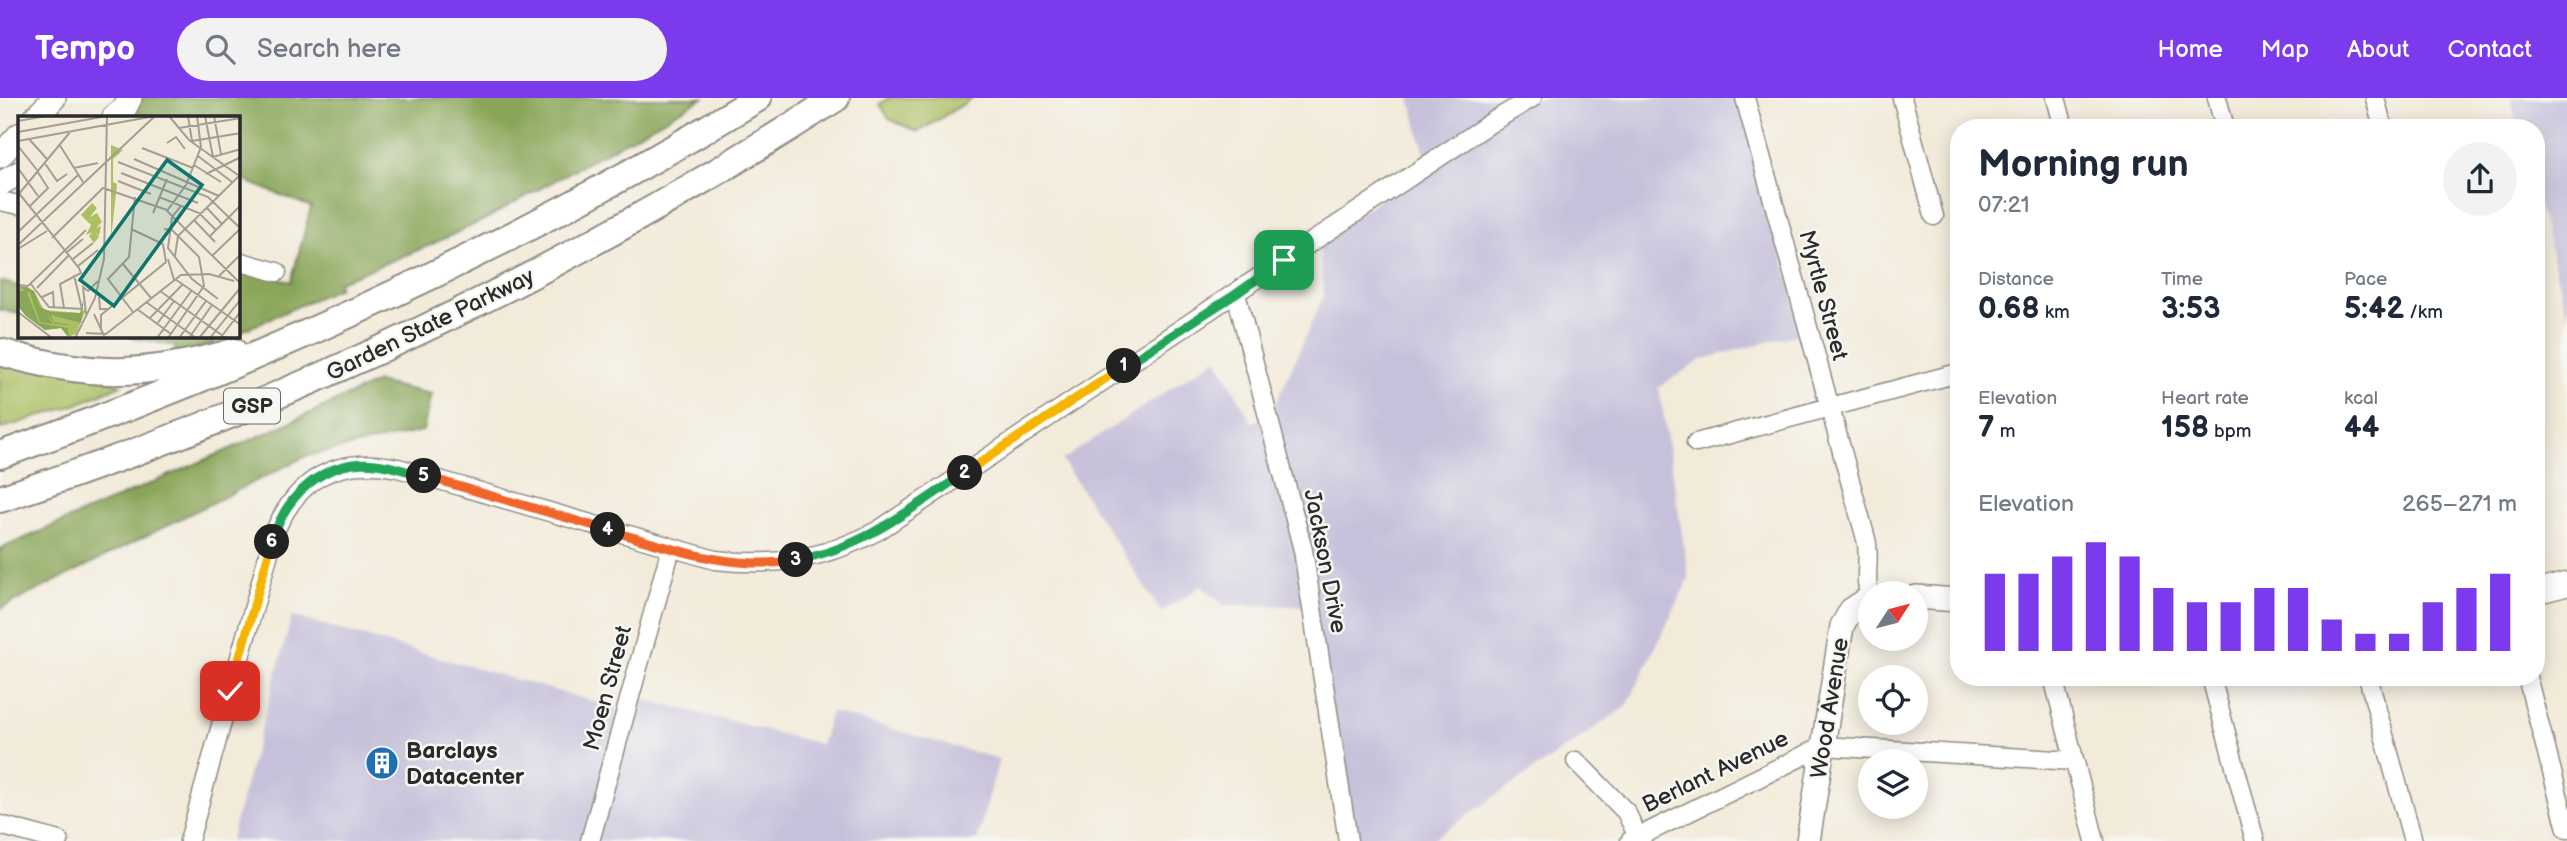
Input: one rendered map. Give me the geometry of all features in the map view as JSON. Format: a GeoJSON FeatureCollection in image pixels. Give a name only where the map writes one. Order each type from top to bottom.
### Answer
{"type":"FeatureCollection","features":[{"type":"Feature","properties":{"kind":"highway","name":"Garden State Parkway"},"geometry":{"type":"LineString","coordinates":[[0,455],[169,393],[385,300],[552,217],[758,98]]}},
{"type":"Feature","properties":{"kind":"highway","name":"Garden State Parkway"},"geometry":{"type":"LineString","coordinates":[[0,499],[236,413],[367,356],[515,285],[639,218],[836,98]]}},
{"type":"Feature","properties":{"kind":"highway"},"geometry":{"type":"LineString","coordinates":[[0,352],[74,369],[138,372],[252,346],[385,300]]}},
{"type":"Feature","properties":{"kind":"highway"},"geometry":{"type":"LineString","coordinates":[[0,516],[236,413]]}},
{"type":"Feature","properties":{"kind":"main road"},"geometry":{"type":"LineString","coordinates":[[37,116],[54,98]]}},
{"type":"Feature","properties":{"kind":"main road"},"geometry":{"type":"LineString","coordinates":[[115,116],[125,108],[130,98]]}},
{"type":"Feature","properties":{"kind":"main road"},"geometry":{"type":"LineString","coordinates":[[0,156],[18,136]]}},
{"type":"Feature","properties":{"kind":"main road"},"geometry":{"type":"LineString","coordinates":[[0,184],[18,174]]}},
{"type":"Feature","properties":{"kind":"main road"},"geometry":{"type":"LineString","coordinates":[[2545,590],[2567,584]]}},
{"type":"Feature","properties":{"kind":"main road"},"geometry":{"type":"LineString","coordinates":[[1928,598],[1950,599]]}},
{"type":"Feature","properties":{"kind":"main road","name":"Wood Avenue"},"geometry":{"type":"LineString","coordinates":[[1808,841],[1842,626],[1851,610],[1858,605]]}},
{"type":"Feature","properties":{"kind":"street"},"geometry":{"type":"LineString","coordinates":[[189,841],[275,531],[283,512],[295,496],[319,477],[348,465],[378,464],[715,560],[764,564],[812,558],[858,542],[879,530],[1185,325],[1532,98]]}},
{"type":"Feature","properties":{"kind":"street","name":"Myrtle Street"},"geometry":{"type":"LineString","coordinates":[[1745,98],[1856,505]]}},
{"type":"Feature","properties":{"kind":"street"},"geometry":{"type":"LineString","coordinates":[[1902,98],[1934,216]]}},
{"type":"Feature","properties":{"kind":"street"},"geometry":{"type":"LineString","coordinates":[[2056,98],[2062,119]]}},
{"type":"Feature","properties":{"kind":"street"},"geometry":{"type":"LineString","coordinates":[[2217,98],[2223,119]]}},
{"type":"Feature","properties":{"kind":"street"},"geometry":{"type":"LineString","coordinates":[[2375,98],[2381,119]]}},
{"type":"Feature","properties":{"kind":"street"},"geometry":{"type":"LineString","coordinates":[[0,201],[18,205]]}},
{"type":"Feature","properties":{"kind":"street"},"geometry":{"type":"LineString","coordinates":[[240,262],[277,272]]}},
{"type":"Feature","properties":{"kind":"street","name":"Jackson Drive"},"geometry":{"type":"LineString","coordinates":[[1236,294],[1303,550],[1348,841]]}},
{"type":"Feature","properties":{"kind":"street"},"geometry":{"type":"LineString","coordinates":[[1696,443],[1950,375]]}},
{"type":"Feature","properties":{"kind":"street","name":"Wood Avenue"},"geometry":{"type":"LineString","coordinates":[[1856,505],[1868,547],[1867,581]]}},
{"type":"Feature","properties":{"kind":"street","name":"Moen Street"},"geometry":{"type":"LineString","coordinates":[[590,841],[671,548]]}},
{"type":"Feature","properties":{"kind":"street"},"geometry":{"type":"LineString","coordinates":[[2055,686],[2095,841]]}},
{"type":"Feature","properties":{"kind":"street"},"geometry":{"type":"LineString","coordinates":[[2213,686],[2255,841]]}},
{"type":"Feature","properties":{"kind":"street"},"geometry":{"type":"LineString","coordinates":[[2370,686],[2413,841]]}},
{"type":"Feature","properties":{"kind":"street"},"geometry":{"type":"LineString","coordinates":[[2529,686],[2567,828]]}},
{"type":"Feature","properties":{"kind":"street","name":"Berlant Avenue"},"geometry":{"type":"LineString","coordinates":[[1636,840],[1823,746],[2074,761]]}},
{"type":"Feature","properties":{"kind":"street"},"geometry":{"type":"LineString","coordinates":[[1576,761],[1621,805],[1631,819],[1636,840]]}},
{"type":"Feature","properties":{"kind":"street"},"geometry":{"type":"LineString","coordinates":[[0,825],[59,841]]}},
{"type":"Feature","properties":{"kind":"shaded area"},"geometry":{"type":"Polygon","coordinates":[[[1410,98],[1741,98],[1803,333],[1703,359],[1659,387],[1689,578],[1627,706],[1430,841],[1353,841],[1313,606],[1224,605],[1201,586],[1161,612],[1062,460],[1217,358],[1252,423],[1271,414],[1324,295],[1318,241],[1428,167],[1410,98]]]}},
{"type":"Feature","properties":{"kind":"shaded area"},"geometry":{"type":"Polygon","coordinates":[[[2510,98],[2567,98],[2567,315],[2545,231],[2545,119],[2516,119],[2510,98]]]}},
{"type":"Feature","properties":{"kind":"shaded area"},"geometry":{"type":"Polygon","coordinates":[[[292,616],[624,710],[631,696],[821,744],[831,712],[999,759],[977,841],[230,841],[292,616]]]}},
{"type":"Feature","properties":{"kind":"green space"},"geometry":{"type":"Polygon","coordinates":[[[135,98],[703,98],[484,220],[338,282],[339,288],[240,332],[240,268],[291,282],[311,207],[240,179],[240,116],[124,116],[135,98]]]}},
{"type":"Feature","properties":{"kind":"green space"},"geometry":{"type":"Polygon","coordinates":[[[888,98],[973,98],[918,132],[889,119],[880,104],[888,98]]]}},
{"type":"Feature","properties":{"kind":"green space"},"geometry":{"type":"Polygon","coordinates":[[[0,281],[18,286],[18,314],[0,310],[0,281]]]}},
{"type":"Feature","properties":{"kind":"green space"},"geometry":{"type":"Polygon","coordinates":[[[136,338],[226,338],[172,359],[176,346],[136,338]]]}},
{"type":"Feature","properties":{"kind":"green space"},"geometry":{"type":"Polygon","coordinates":[[[0,359],[104,378],[121,385],[75,405],[0,429],[0,359]]]}},
{"type":"Feature","properties":{"kind":"green space"},"geometry":{"type":"Polygon","coordinates":[[[377,382],[431,394],[423,431],[306,456],[0,609],[0,549],[377,382]]]}},
{"type":"Feature","properties":{"kind":"place","name":"Barclays Datacenter"},"geometry":{"type":"Point","coordinates":[382,763]}},
{"type":"Feature","properties":{"kind":"route"},"geometry":{"type":"LineString","coordinates":[[230,691],[275,531],[283,512],[310,482],[328,472],[348,465],[368,463],[398,468],[715,560],[764,564],[812,558],[858,542],[879,530],[1284,260]]}}]}
